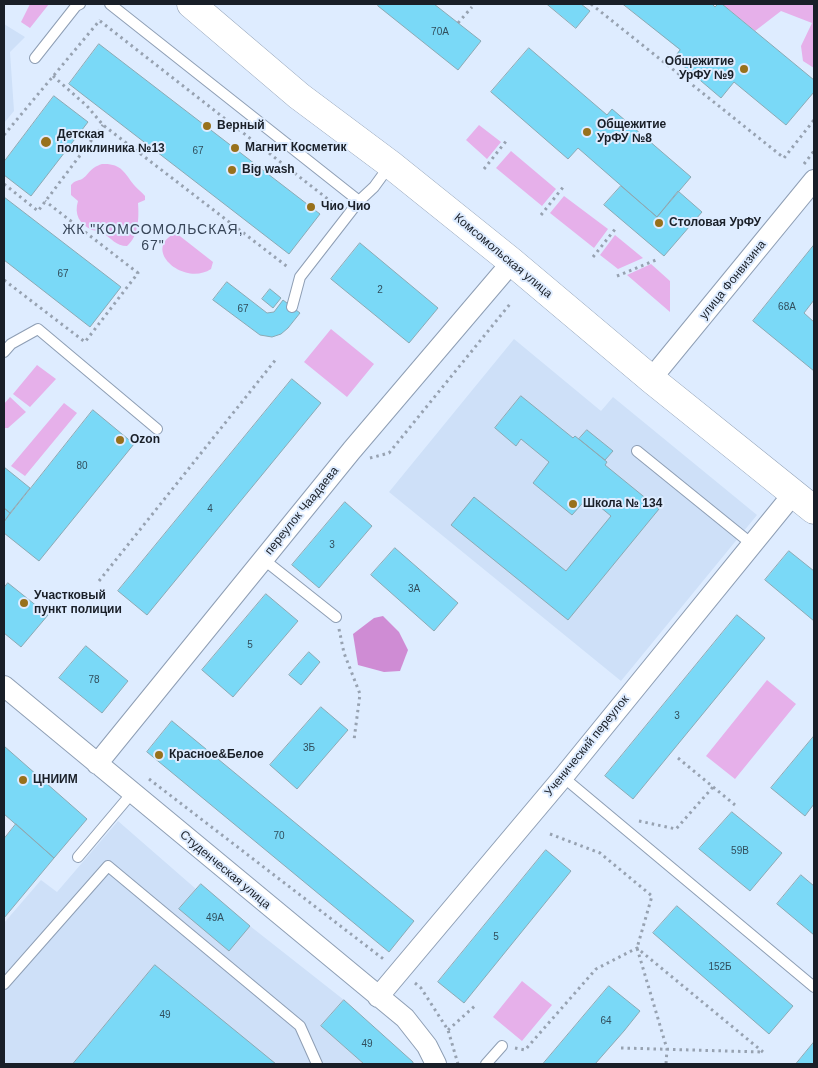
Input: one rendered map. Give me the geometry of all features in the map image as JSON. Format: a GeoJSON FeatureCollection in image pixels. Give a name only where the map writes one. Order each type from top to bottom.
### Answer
{"type":"FeatureCollection","features":[{"type":"Feature","properties":{"kind":"main road","name":"Комсомольская улица"},"geometry":{"type":"LineString","coordinates":[[191,4],[300,96],[390,164],[512,262],[651,379],[804,502]]}},
{"type":"Feature","properties":{"kind":"street","name":"улица Фонвизина"},"geometry":{"type":"LineString","coordinates":[[651,379],[812,187]]}},
{"type":"Feature","properties":{"kind":"street","name":"переулок Чаадаева"},"geometry":{"type":"LineString","coordinates":[[96,764],[352,450],[512,262]]}},
{"type":"Feature","properties":{"kind":"street","name":"Ученический переулок"},"geometry":{"type":"LineString","coordinates":[[378,997],[563,777],[753,544],[804,502]]}},
{"type":"Feature","properties":{"kind":"street","name":"Студенческая улица"},"geometry":{"type":"LineString","coordinates":[[4,686],[405,1018],[427,1046],[436,1064]]}},
{"type":"Feature","properties":{"kind":"lane"},"geometry":{"type":"LineString","coordinates":[[35,58],[76,6],[80,4]]}},
{"type":"Feature","properties":{"kind":"lane"},"geometry":{"type":"LineString","coordinates":[[110,4],[359,202]]}},
{"type":"Feature","properties":{"kind":"lane"},"geometry":{"type":"LineString","coordinates":[[292,306],[300,277],[348,215],[374,187],[390,164]]}},
{"type":"Feature","properties":{"kind":"lane"},"geometry":{"type":"LineString","coordinates":[[4,352],[11,344],[38,329],[157,429]]}},
{"type":"Feature","properties":{"kind":"lane"},"geometry":{"type":"LineString","coordinates":[[637,450],[753,544]]}},
{"type":"Feature","properties":{"kind":"lane"},"geometry":{"type":"LineString","coordinates":[[263,559],[336,616]]}},
{"type":"Feature","properties":{"kind":"lane"},"geometry":{"type":"LineString","coordinates":[[563,777],[814,987]]}},
{"type":"Feature","properties":{"kind":"lane"},"geometry":{"type":"LineString","coordinates":[[78,857],[132,793]]}},
{"type":"Feature","properties":{"kind":"lane"},"geometry":{"type":"LineString","coordinates":[[4,984],[108,866],[300,1026],[317,1064]]}},
{"type":"Feature","properties":{"kind":"lane"},"geometry":{"type":"LineString","coordinates":[[486,1064],[502,1046]]}},
{"type":"Feature","properties":{"kind":"path"},"geometry":{"type":"LineString","coordinates":[[591,4],[784,158],[814,120]]}},
{"type":"Feature","properties":{"kind":"path"},"geometry":{"type":"LineString","coordinates":[[458,23],[472,7]]}},
{"type":"Feature","properties":{"kind":"path"},"geometry":{"type":"LineString","coordinates":[[4,135],[100,21],[102,12]]}},
{"type":"Feature","properties":{"kind":"path"},"geometry":{"type":"LineString","coordinates":[[100,21],[348,215]]}},
{"type":"Feature","properties":{"kind":"path"},"geometry":{"type":"LineString","coordinates":[[54,76],[87,106],[103,125],[300,277]]}},
{"type":"Feature","properties":{"kind":"path"},"geometry":{"type":"LineString","coordinates":[[4,184],[38,211],[103,125]]}},
{"type":"Feature","properties":{"kind":"path"},"geometry":{"type":"LineString","coordinates":[[484,169],[508,140]]}},
{"type":"Feature","properties":{"kind":"path"},"geometry":{"type":"LineString","coordinates":[[541,215],[564,186]]}},
{"type":"Feature","properties":{"kind":"path"},"geometry":{"type":"LineString","coordinates":[[4,280],[85,342],[138,273],[45,202]]}},
{"type":"Feature","properties":{"kind":"path"},"geometry":{"type":"LineString","coordinates":[[593,258],[616,228]]}},
{"type":"Feature","properties":{"kind":"path"},"geometry":{"type":"LineString","coordinates":[[617,276],[656,260]]}},
{"type":"Feature","properties":{"kind":"path"},"geometry":{"type":"LineString","coordinates":[[363,460],[389,453],[510,304]]}},
{"type":"Feature","properties":{"kind":"path"},"geometry":{"type":"LineString","coordinates":[[99,581],[277,358]]}},
{"type":"Feature","properties":{"kind":"path"},"geometry":{"type":"LineString","coordinates":[[336,616],[344,653],[360,694],[354,740]]}},
{"type":"Feature","properties":{"kind":"path"},"geometry":{"type":"LineString","coordinates":[[678,758],[735,805]]}},
{"type":"Feature","properties":{"kind":"path"},"geometry":{"type":"LineString","coordinates":[[145,776],[421,988],[448,1030],[458,1064]]}},
{"type":"Feature","properties":{"kind":"path"},"geometry":{"type":"LineString","coordinates":[[638,822],[676,829],[713,787]]}},
{"type":"Feature","properties":{"kind":"path"},"geometry":{"type":"LineString","coordinates":[[550,834],[600,853],[652,896],[637,948],[667,1050],[666,1064]]}},
{"type":"Feature","properties":{"kind":"path"},"geometry":{"type":"LineString","coordinates":[[502,1046],[525,1050],[596,969],[637,948]]}},
{"type":"Feature","properties":{"kind":"path"},"geometry":{"type":"LineString","coordinates":[[621,1048],[763,1052],[637,948]]}},
{"type":"Feature","properties":{"kind":"path"},"geometry":{"type":"LineString","coordinates":[[448,1030],[477,1004]]}},
{"type":"Feature","properties":{"kind":"shaded area"},"geometry":{"type":"Polygon","coordinates":[[[30,4],[49,4],[30,28],[21,22],[30,4]]]}},
{"type":"Feature","properties":{"kind":"shaded area"},"geometry":{"type":"Polygon","coordinates":[[[722,4],[814,4],[814,68],[803,61],[801,46],[812,23],[781,11],[755,31],[722,4]]]}},
{"type":"Feature","properties":{"kind":"shaded area"},"geometry":{"type":"Polygon","coordinates":[[[4,24],[25,37],[10,52],[14,111],[4,123],[4,24]]]}},
{"type":"Feature","properties":{"kind":"shaded area"},"geometry":{"type":"Polygon","coordinates":[[[479,125],[501,142],[487,159],[466,140],[479,125]]]}},
{"type":"Feature","properties":{"kind":"shaded area"},"geometry":{"type":"Polygon","coordinates":[[[511,151],[556,189],[542,206],[496,168],[511,151]]]}},
{"type":"Feature","properties":{"kind":"shaded area"},"geometry":{"type":"Polygon","coordinates":[[[102,164],[114,165],[121,169],[145,196],[145,200],[138,203],[136,232],[127,246],[123,246],[103,233],[92,230],[84,225],[77,214],[78,201],[71,195],[72,183],[82,179],[94,167],[102,164]]]}},
{"type":"Feature","properties":{"kind":"shaded area"},"geometry":{"type":"Polygon","coordinates":[[[564,196],[608,229],[594,248],[550,213],[564,196]]]}},
{"type":"Feature","properties":{"kind":"shaded area"},"geometry":{"type":"Polygon","coordinates":[[[176,233],[213,262],[211,269],[200,273],[189,273],[179,270],[170,264],[164,256],[162,248],[166,240],[176,233]]]}},
{"type":"Feature","properties":{"kind":"shaded area"},"geometry":{"type":"Polygon","coordinates":[[[615,235],[643,258],[618,269],[600,255],[615,235]]]}},
{"type":"Feature","properties":{"kind":"shaded area"},"geometry":{"type":"Polygon","coordinates":[[[651,264],[670,281],[670,312],[627,275],[651,264]]]}},
{"type":"Feature","properties":{"kind":"shaded area"},"geometry":{"type":"Polygon","coordinates":[[[331,329],[374,364],[347,397],[304,362],[331,329]]]}},
{"type":"Feature","properties":{"kind":"shaded area","name":"Школа № 134"},"geometry":{"type":"Polygon","coordinates":[[[514,339],[601,411],[613,397],[757,515],[621,681],[389,492],[514,339]]]}},
{"type":"Feature","properties":{"kind":"shaded area"},"geometry":{"type":"Polygon","coordinates":[[[37,365],[56,379],[30,407],[13,394],[37,365]]]}},
{"type":"Feature","properties":{"kind":"shaded area"},"geometry":{"type":"Polygon","coordinates":[[[10,397],[26,412],[8,428],[4,428],[4,404],[10,397]]]}},
{"type":"Feature","properties":{"kind":"shaded area"},"geometry":{"type":"Polygon","coordinates":[[[64,403],[77,413],[25,476],[11,466],[64,403]]]}},
{"type":"Feature","properties":{"kind":"shaded area"},"geometry":{"type":"Polygon","coordinates":[[[383,616],[399,632],[408,650],[400,671],[384,672],[358,665],[353,634],[374,618],[383,616]]]}},
{"type":"Feature","properties":{"kind":"shaded area"},"geometry":{"type":"Polygon","coordinates":[[[767,680],[796,704],[735,779],[706,756],[767,680]]]}},
{"type":"Feature","properties":{"kind":"shaded area"},"geometry":{"type":"Polygon","coordinates":[[[118,821],[196,889],[201,884],[250,926],[344,1000],[321,1026],[364,1064],[4,1064],[4,923],[41,880],[57,892],[118,821]]]}},
{"type":"Feature","properties":{"kind":"shaded area"},"geometry":{"type":"Polygon","coordinates":[[[522,981],[552,1005],[522,1041],[493,1017],[522,981]]]}},
{"type":"Feature","properties":{"kind":"building"},"geometry":{"type":"Polygon","coordinates":[[[379,4],[434,4],[481,41],[458,70],[378,6],[379,4]]]}},
{"type":"Feature","properties":{"kind":"building"},"geometry":{"type":"Polygon","coordinates":[[[547,4],[581,4],[590,11],[576,28],[547,4]]]}},
{"type":"Feature","properties":{"kind":"building","name":"Общежитие УрФУ №9"},"geometry":{"type":"Polygon","coordinates":[[[623,4],[712,4],[715,7],[718,4],[722,4],[814,80],[814,92],[786,125],[734,82],[721,98],[674,58],[680,50],[623,4]]]}},
{"type":"Feature","properties":{"kind":"building"},"geometry":{"type":"Polygon","coordinates":[[[99,44],[320,214],[289,254],[69,84],[99,44]]]}},
{"type":"Feature","properties":{"kind":"building","name":"Общежитие УрФУ №8"},"geometry":{"type":"Polygon","coordinates":[[[529,48],[607,115],[612,109],[691,177],[657,217],[578,148],[568,159],[491,92],[529,48]]]}},
{"type":"Feature","properties":{"kind":"building","name":"Детская поликлиника №13"},"geometry":{"type":"Polygon","coordinates":[[[54,96],[88,122],[31,196],[4,175],[4,162],[54,96]]]}},
{"type":"Feature","properties":{"kind":"building","name":"Столовая УрФУ"},"geometry":{"type":"Polygon","coordinates":[[[621,186],[657,217],[678,191],[702,212],[664,256],[604,205],[621,186]]]}},
{"type":"Feature","properties":{"kind":"building"},"geometry":{"type":"Polygon","coordinates":[[[4,197],[121,287],[90,327],[4,260],[4,197]]]}},
{"type":"Feature","properties":{"kind":"building"},"geometry":{"type":"Polygon","coordinates":[[[360,243],[438,308],[409,343],[331,279],[360,243]]]}},
{"type":"Feature","properties":{"kind":"building"},"geometry":{"type":"Polygon","coordinates":[[[814,245],[814,300],[804,313],[814,322],[814,371],[753,321],[814,245]]]}},
{"type":"Feature","properties":{"kind":"building"},"geometry":{"type":"Polygon","coordinates":[[[227,282],[267,313],[274,312],[283,300],[300,313],[281,334],[272,337],[260,335],[213,300],[227,282]]]}},
{"type":"Feature","properties":{"kind":"building"},"geometry":{"type":"Polygon","coordinates":[[[270,289],[281,298],[273,308],[262,299],[270,289]]]}},
{"type":"Feature","properties":{"kind":"building"},"geometry":{"type":"Polygon","coordinates":[[[292,379],[321,403],[147,615],[118,591],[292,379]]]}},
{"type":"Feature","properties":{"kind":"building"},"geometry":{"type":"Polygon","coordinates":[[[521,396],[573,438],[575,436],[607,462],[605,465],[659,509],[568,620],[451,525],[474,497],[566,571],[611,516],[588,497],[572,515],[533,483],[549,462],[521,439],[516,446],[495,428],[521,396]]]}},
{"type":"Feature","properties":{"kind":"building"},"geometry":{"type":"Polygon","coordinates":[[[93,410],[134,444],[39,561],[4,533],[4,522],[93,410]]]}},
{"type":"Feature","properties":{"kind":"building"},"geometry":{"type":"Polygon","coordinates":[[[587,430],[613,451],[605,460],[579,439],[587,430]]]}},
{"type":"Feature","properties":{"kind":"building"},"geometry":{"type":"Polygon","coordinates":[[[4,467],[30,488],[10,513],[4,508],[4,467]]]}},
{"type":"Feature","properties":{"kind":"building"},"geometry":{"type":"Polygon","coordinates":[[[345,502],[372,526],[319,588],[292,565],[345,502]]]}},
{"type":"Feature","properties":{"kind":"building"},"geometry":{"type":"Polygon","coordinates":[[[4,508],[10,513],[4,522],[4,508]]]}},
{"type":"Feature","properties":{"kind":"building"},"geometry":{"type":"Polygon","coordinates":[[[395,548],[458,603],[434,631],[371,575],[395,548]]]}},
{"type":"Feature","properties":{"kind":"building"},"geometry":{"type":"Polygon","coordinates":[[[789,551],[814,571],[814,621],[765,580],[789,551]]]}},
{"type":"Feature","properties":{"kind":"building"},"geometry":{"type":"Polygon","coordinates":[[[8,583],[48,615],[21,647],[4,633],[4,588],[8,583]]]}},
{"type":"Feature","properties":{"kind":"building"},"geometry":{"type":"Polygon","coordinates":[[[266,594],[298,621],[233,697],[202,670],[266,594]]]}},
{"type":"Feature","properties":{"kind":"building"},"geometry":{"type":"Polygon","coordinates":[[[737,615],[765,638],[633,799],[605,776],[737,615]]]}},
{"type":"Feature","properties":{"kind":"building"},"geometry":{"type":"Polygon","coordinates":[[[86,646],[128,681],[102,713],[59,678],[86,646]]]}},
{"type":"Feature","properties":{"kind":"building"},"geometry":{"type":"Polygon","coordinates":[[[309,652],[320,662],[301,685],[289,675],[309,652]]]}},
{"type":"Feature","properties":{"kind":"building"},"geometry":{"type":"Polygon","coordinates":[[[321,707],[348,730],[297,789],[270,765],[321,707]]]}},
{"type":"Feature","properties":{"kind":"building"},"geometry":{"type":"Polygon","coordinates":[[[172,721],[414,921],[389,952],[147,752],[172,721]]]}},
{"type":"Feature","properties":{"kind":"building"},"geometry":{"type":"Polygon","coordinates":[[[814,736],[814,804],[805,816],[771,788],[814,736]]]}},
{"type":"Feature","properties":{"kind":"building","name":"ЦНИИМ"},"geometry":{"type":"Polygon","coordinates":[[[4,746],[87,819],[54,858],[4,814],[4,746]]]}},
{"type":"Feature","properties":{"kind":"building"},"geometry":{"type":"Polygon","coordinates":[[[732,812],[782,853],[750,891],[699,849],[732,812]]]}},
{"type":"Feature","properties":{"kind":"building"},"geometry":{"type":"Polygon","coordinates":[[[16,824],[54,858],[4,918],[4,839],[16,824]]]}},
{"type":"Feature","properties":{"kind":"building"},"geometry":{"type":"Polygon","coordinates":[[[546,850],[571,871],[464,1003],[438,982],[546,850]]]}},
{"type":"Feature","properties":{"kind":"building"},"geometry":{"type":"Polygon","coordinates":[[[801,875],[814,886],[814,935],[777,904],[801,875]]]}},
{"type":"Feature","properties":{"kind":"building"},"geometry":{"type":"Polygon","coordinates":[[[201,884],[250,926],[229,951],[179,909],[201,884]]]}},
{"type":"Feature","properties":{"kind":"building"},"geometry":{"type":"Polygon","coordinates":[[[677,906],[793,1006],[769,1034],[653,933],[677,906]]]}},
{"type":"Feature","properties":{"kind":"building"},"geometry":{"type":"Polygon","coordinates":[[[155,965],[276,1064],[73,1064],[155,965]]]}},
{"type":"Feature","properties":{"kind":"building"},"geometry":{"type":"Polygon","coordinates":[[[609,986],[640,1011],[624,1031],[595,1064],[543,1064],[609,986]]]}},
{"type":"Feature","properties":{"kind":"building"},"geometry":{"type":"Polygon","coordinates":[[[344,1000],[413,1064],[364,1064],[321,1026],[344,1000]]]}},
{"type":"Feature","properties":{"kind":"building"},"geometry":{"type":"Polygon","coordinates":[[[814,1042],[814,1064],[796,1064],[814,1042]]]}},
{"type":"Feature","properties":{"kind":"place","name":"Общежитие УрФУ №9"},"geometry":{"type":"Point","coordinates":[744,69]}},
{"type":"Feature","properties":{"kind":"place","name":"Верный"},"geometry":{"type":"Point","coordinates":[207,126]}},
{"type":"Feature","properties":{"kind":"place","name":"Общежитие УрФУ №8"},"geometry":{"type":"Point","coordinates":[587,132]}},
{"type":"Feature","properties":{"kind":"place","name":"Детская поликлиника №13"},"geometry":{"type":"Point","coordinates":[46,142]}},
{"type":"Feature","properties":{"kind":"place","name":"Магнит Косметик"},"geometry":{"type":"Point","coordinates":[235,148]}},
{"type":"Feature","properties":{"kind":"place","name":"Big wash"},"geometry":{"type":"Point","coordinates":[232,170]}},
{"type":"Feature","properties":{"kind":"place","name":"Чио Чио"},"geometry":{"type":"Point","coordinates":[311,207]}},
{"type":"Feature","properties":{"kind":"place","name":"Столовая УрФУ"},"geometry":{"type":"Point","coordinates":[659,223]}},
{"type":"Feature","properties":{"kind":"place","name":"Ozon"},"geometry":{"type":"Point","coordinates":[120,440]}},
{"type":"Feature","properties":{"kind":"place","name":"Школа № 134"},"geometry":{"type":"Point","coordinates":[573,504]}},
{"type":"Feature","properties":{"kind":"place","name":"Участковый пункт полиции"},"geometry":{"type":"Point","coordinates":[24,603]}},
{"type":"Feature","properties":{"kind":"place","name":"Красное&Белое"},"geometry":{"type":"Point","coordinates":[159,755]}},
{"type":"Feature","properties":{"kind":"place","name":"ЦНИИМ"},"geometry":{"type":"Point","coordinates":[23,780]}},
{"type":"Feature","properties":{"kind":"district","name":"ЖК \"КОМСОМОЛЬСКАЯ, 67\""},"geometry":{"type":"Point","coordinates":[153,238]}}]}
